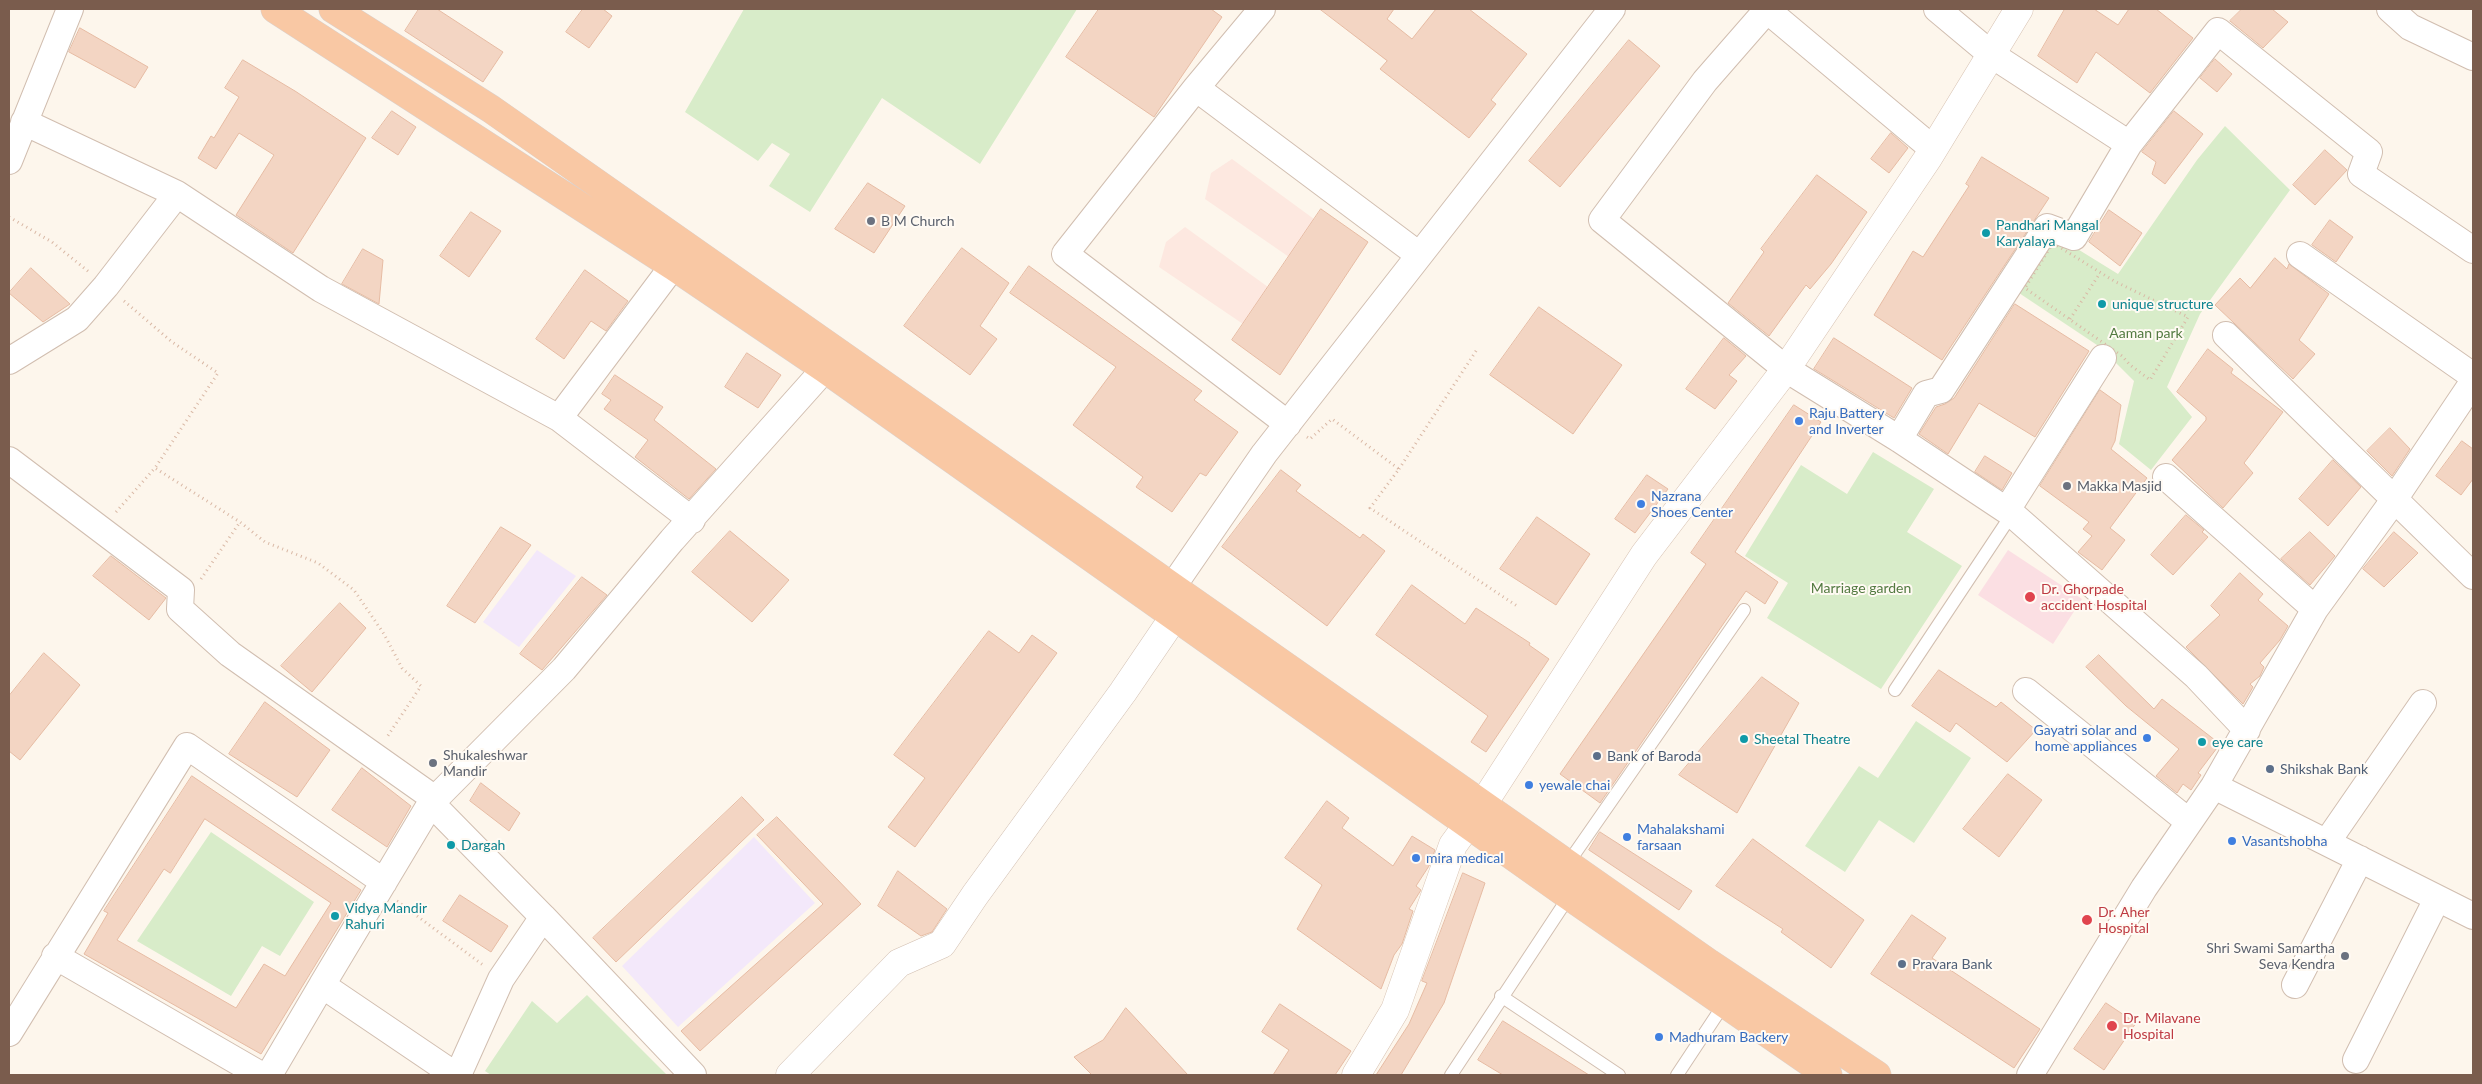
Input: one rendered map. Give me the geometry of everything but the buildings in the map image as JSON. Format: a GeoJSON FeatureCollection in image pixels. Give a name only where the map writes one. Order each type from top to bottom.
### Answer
{"type":"FeatureCollection","features":[{"type":"Feature","properties":{"kind":"highway"},"geometry":{"type":"LineString","coordinates":[[275,9],[672,266],[832,361]]}},
{"type":"Feature","properties":{"kind":"highway"},"geometry":{"type":"LineString","coordinates":[[333,9],[490,109],[561,158],[832,361],[1178,600],[1568,880],[1731,992],[1877,1075]]}},
{"type":"Feature","properties":{"kind":"highway"},"geometry":{"type":"LineString","coordinates":[[544,183],[561,158]]}},
{"type":"Feature","properties":{"kind":"highway"},"geometry":{"type":"LineString","coordinates":[[1731,992],[1828,1075]]}},
{"type":"Feature","properties":{"kind":"main road"},"geometry":{"type":"LineString","coordinates":[[1356,1075],[1395,1010],[1454,845],[1644,555],[1786,370],[1934,149],[2019,9]]}},
{"type":"Feature","properties":{"kind":"main road"},"geometry":{"type":"LineString","coordinates":[[790,1075],[899,963],[942,944],[975,895],[1117,700],[1178,600]]}},
{"type":"Feature","properties":{"kind":"street"},"geometry":{"type":"LineString","coordinates":[[9,161],[70,9]]}},
{"type":"Feature","properties":{"kind":"street"},"geometry":{"type":"LineString","coordinates":[[1262,9],[1196,88],[1065,254],[1288,424]]}},
{"type":"Feature","properties":{"kind":"street"},"geometry":{"type":"LineString","coordinates":[[1178,600],[1264,454],[1612,9]]}},
{"type":"Feature","properties":{"kind":"street"},"geometry":{"type":"LineString","coordinates":[[1937,9],[1992,55],[2129,144]]}},
{"type":"Feature","properties":{"kind":"street"},"geometry":{"type":"LineString","coordinates":[[2390,9],[2410,27],[2473,57]]}},
{"type":"Feature","properties":{"kind":"street"},"geometry":{"type":"LineString","coordinates":[[1934,149],[1767,10],[1705,81],[1602,220],[1786,370],[1899,439],[2010,512],[2196,676],[2247,730]]}},
{"type":"Feature","properties":{"kind":"street"},"geometry":{"type":"LineString","coordinates":[[1899,439],[1926,394],[1941,390],[2047,227],[2074,237],[2129,144],[2218,30],[2369,152],[2361,174],[2473,250]]}},
{"type":"Feature","properties":{"kind":"street"},"geometry":{"type":"LineString","coordinates":[[1196,88],[1419,255]]}},
{"type":"Feature","properties":{"kind":"street"},"geometry":{"type":"LineString","coordinates":[[24,122],[178,194],[321,289],[559,418],[692,520]]}},
{"type":"Feature","properties":{"kind":"street"},"geometry":{"type":"LineString","coordinates":[[9,361],[77,319],[106,286],[178,194]]}},
{"type":"Feature","properties":{"kind":"street"},"geometry":{"type":"LineString","coordinates":[[2030,1075],[2144,888],[2188,821],[2214,786],[2315,609],[2395,499],[2472,384],[2300,255]]}},
{"type":"Feature","properties":{"kind":"street"},"geometry":{"type":"LineString","coordinates":[[559,418],[672,266]]}},
{"type":"Feature","properties":{"kind":"street"},"geometry":{"type":"LineString","coordinates":[[2226,335],[2473,576]]}},
{"type":"Feature","properties":{"kind":"street"},"geometry":{"type":"LineString","coordinates":[[2010,512],[2103,358]]}},
{"type":"Feature","properties":{"kind":"street"},"geometry":{"type":"LineString","coordinates":[[269,1075],[433,801],[564,669],[832,361]]}},
{"type":"Feature","properties":{"kind":"street"},"geometry":{"type":"LineString","coordinates":[[9,460],[181,590],[180,609],[230,654],[374,756],[433,801],[694,1075]]}},
{"type":"Feature","properties":{"kind":"street"},"geometry":{"type":"LineString","coordinates":[[2166,477],[2315,609]]}},
{"type":"Feature","properties":{"kind":"street"},"geometry":{"type":"LineString","coordinates":[[2026,691],[2188,821]]}},
{"type":"Feature","properties":{"kind":"street"},"geometry":{"type":"LineString","coordinates":[[2327,842],[2423,703]]}},
{"type":"Feature","properties":{"kind":"street"},"geometry":{"type":"LineString","coordinates":[[9,1032],[187,746],[382,885]]}},
{"type":"Feature","properties":{"kind":"street"},"geometry":{"type":"LineString","coordinates":[[2214,786],[2473,916]]}},
{"type":"Feature","properties":{"kind":"street"},"geometry":{"type":"LineString","coordinates":[[2295,985],[2360,859]]}},
{"type":"Feature","properties":{"kind":"street"},"geometry":{"type":"LineString","coordinates":[[2356,1060],[2437,899]]}},
{"type":"Feature","properties":{"kind":"street"},"geometry":{"type":"LineString","coordinates":[[322,985],[456,1075],[501,979],[544,917]]}},
{"type":"Feature","properties":{"kind":"street"},"geometry":{"type":"LineString","coordinates":[[55,956],[261,1075]]}},
{"type":"Feature","properties":{"kind":"lane"},"geometry":{"type":"LineString","coordinates":[[1895,690],[2010,512]]}},
{"type":"Feature","properties":{"kind":"lane"},"geometry":{"type":"LineString","coordinates":[[1451,1075],[1501,996],[1568,880],[1744,610]]}},
{"type":"Feature","properties":{"kind":"lane"},"geometry":{"type":"LineString","coordinates":[[1677,1075],[1731,992]]}},
{"type":"Feature","properties":{"kind":"lane"},"geometry":{"type":"LineString","coordinates":[[1501,996],[1619,1075]]}},
{"type":"Feature","properties":{"kind":"path"},"geometry":{"type":"LineString","coordinates":[[9,217],[52,242],[96,277]]}},
{"type":"Feature","properties":{"kind":"path"},"geometry":{"type":"LineString","coordinates":[[2053,243],[2100,272],[2188,317],[2150,380],[2130,365],[2122,356],[2025,288],[2053,243]]}},
{"type":"Feature","properties":{"kind":"path"},"geometry":{"type":"LineString","coordinates":[[2070,319],[2100,272]]}},
{"type":"Feature","properties":{"kind":"path"},"geometry":{"type":"LineString","coordinates":[[101,530],[154,468],[218,373],[172,342],[117,295]]}},
{"type":"Feature","properties":{"kind":"path"},"geometry":{"type":"LineString","coordinates":[[1478,348],[1399,469],[1370,508],[1517,606]]}},
{"type":"Feature","properties":{"kind":"path"},"geometry":{"type":"LineString","coordinates":[[1288,424],[1310,439],[1332,418],[1399,469]]}},
{"type":"Feature","properties":{"kind":"path"},"geometry":{"type":"LineString","coordinates":[[154,468],[240,522],[265,542],[318,562],[354,590],[384,634],[402,668],[421,686],[374,756]]}},
{"type":"Feature","properties":{"kind":"path"},"geometry":{"type":"LineString","coordinates":[[180,609],[240,522]]}},
{"type":"Feature","properties":{"kind":"path"},"geometry":{"type":"LineString","coordinates":[[382,885],[501,979]]}},
{"type":"Feature","properties":{"kind":"shaded area"},"geometry":{"type":"Polygon","coordinates":[[[1232,159],[1314,219],[1289,257],[1205,199],[1211,173],[1232,159]]]}},
{"type":"Feature","properties":{"kind":"shaded area"},"geometry":{"type":"Polygon","coordinates":[[[1185,227],[1268,287],[1243,324],[1159,267],[1166,242],[1185,227]]]}},
{"type":"Feature","properties":{"kind":"shaded area"},"geometry":{"type":"Polygon","coordinates":[[[537,550],[576,576],[519,647],[483,622],[537,550]]]}},
{"type":"Feature","properties":{"kind":"shaded area","name":"Dr. Ghorpade accident Hospital"},"geometry":{"type":"Polygon","coordinates":[[[2008,550],[2082,599],[2053,644],[1978,595],[2008,550]]]}},
{"type":"Feature","properties":{"kind":"shaded area"},"geometry":{"type":"Polygon","coordinates":[[[754,837],[815,903],[678,1027],[622,966],[754,837]]]}},
{"type":"Feature","properties":{"kind":"green space"},"geometry":{"type":"Polygon","coordinates":[[[744,9],[1077,9],[980,164],[882,98],[810,212],[769,186],[790,154],[772,143],[758,161],[685,112],[744,9]]]}},
{"type":"Feature","properties":{"kind":"green space","name":"Aaman park"},"geometry":{"type":"Polygon","coordinates":[[[2225,126],[2290,190],[2200,314],[2167,387],[2192,417],[2151,470],[2119,444],[2134,381],[2100,347],[2013,289],[2050,232],[2118,274],[2197,160],[2225,126]]]}},
{"type":"Feature","properties":{"kind":"green space","name":"Marriage garden"},"geometry":{"type":"Polygon","coordinates":[[[1873,452],[1934,489],[1907,532],[1962,566],[1881,689],[1767,618],[1788,583],[1745,556],[1801,465],[1847,494],[1873,452]]]}},
{"type":"Feature","properties":{"kind":"green space"},"geometry":{"type":"Polygon","coordinates":[[[1916,721],[1971,758],[1914,843],[1879,820],[1845,872],[1805,846],[1859,766],[1878,778],[1916,721]]]}},
{"type":"Feature","properties":{"kind":"green space"},"geometry":{"type":"Polygon","coordinates":[[[211,832],[314,902],[280,956],[262,946],[231,996],[137,941],[211,832]]]}},
{"type":"Feature","properties":{"kind":"green space"},"geometry":{"type":"Polygon","coordinates":[[[587,995],[667,1075],[491,1075],[485,1071],[532,1001],[557,1023],[587,995]]]}},
{"type":"Feature","properties":{"kind":"place","name":"B M Church"},"geometry":{"type":"Point","coordinates":[871,221]}},
{"type":"Feature","properties":{"kind":"place","name":"Pandhari Mangal Karyalaya"},"geometry":{"type":"Point","coordinates":[1986,233]}},
{"type":"Feature","properties":{"kind":"place","name":"unique structure"},"geometry":{"type":"Point","coordinates":[2102,304]}},
{"type":"Feature","properties":{"kind":"place","name":"Raju Battery and Inverter"},"geometry":{"type":"Point","coordinates":[1799,421]}},
{"type":"Feature","properties":{"kind":"place","name":"Makka Masjid"},"geometry":{"type":"Point","coordinates":[2067,486]}},
{"type":"Feature","properties":{"kind":"place","name":"Nazrana Shoes Center"},"geometry":{"type":"Point","coordinates":[1641,504]}},
{"type":"Feature","properties":{"kind":"place","name":"Dr. Ghorpade accident Hospital"},"geometry":{"type":"Point","coordinates":[2030,597]}},
{"type":"Feature","properties":{"kind":"place","name":"Gayatri solar and home appliances"},"geometry":{"type":"Point","coordinates":[2147,738]}},
{"type":"Feature","properties":{"kind":"place","name":"Sheetal Theatre"},"geometry":{"type":"Point","coordinates":[1744,739]}},
{"type":"Feature","properties":{"kind":"place","name":"eye care"},"geometry":{"type":"Point","coordinates":[2202,742]}},
{"type":"Feature","properties":{"kind":"place","name":"Bank of Baroda"},"geometry":{"type":"Point","coordinates":[1597,756]}},
{"type":"Feature","properties":{"kind":"place","name":"Shukaleshwar Mandir"},"geometry":{"type":"Point","coordinates":[433,763]}},
{"type":"Feature","properties":{"kind":"place","name":"Shikshak Bank"},"geometry":{"type":"Point","coordinates":[2270,769]}},
{"type":"Feature","properties":{"kind":"place","name":"yewale chai"},"geometry":{"type":"Point","coordinates":[1529,785]}},
{"type":"Feature","properties":{"kind":"place","name":"Mahalakshami farsaan"},"geometry":{"type":"Point","coordinates":[1627,837]}},
{"type":"Feature","properties":{"kind":"place","name":"Vasantshobha"},"geometry":{"type":"Point","coordinates":[2232,841]}},
{"type":"Feature","properties":{"kind":"place","name":"Dargah"},"geometry":{"type":"Point","coordinates":[451,845]}},
{"type":"Feature","properties":{"kind":"place","name":"mira medical"},"geometry":{"type":"Point","coordinates":[1416,858]}},
{"type":"Feature","properties":{"kind":"place","name":"Vidya Mandir Rahuri"},"geometry":{"type":"Point","coordinates":[335,916]}},
{"type":"Feature","properties":{"kind":"place","name":"Dr. Aher Hospital"},"geometry":{"type":"Point","coordinates":[2087,920]}},
{"type":"Feature","properties":{"kind":"place","name":"Shri Swami Samartha Seva Kendra"},"geometry":{"type":"Point","coordinates":[2345,956]}},
{"type":"Feature","properties":{"kind":"place","name":"Pravara Bank"},"geometry":{"type":"Point","coordinates":[1902,964]}},
{"type":"Feature","properties":{"kind":"place","name":"Dr. Milavane Hospital"},"geometry":{"type":"Point","coordinates":[2112,1026]}},
{"type":"Feature","properties":{"kind":"place","name":"Madhuram Backery"},"geometry":{"type":"Point","coordinates":[1659,1037]}}]}
